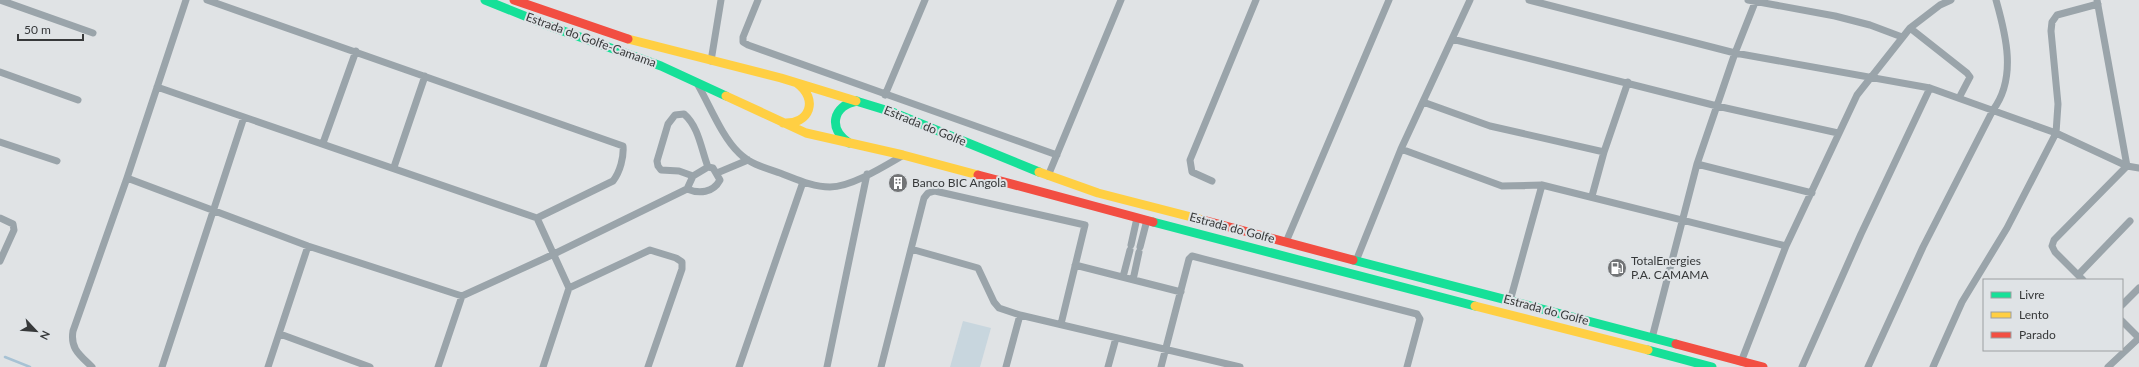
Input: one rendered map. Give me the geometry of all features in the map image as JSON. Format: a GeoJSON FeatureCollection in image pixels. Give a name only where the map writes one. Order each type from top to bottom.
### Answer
{"type":"FeatureCollection","features":[{"type":"Feature","properties":{"kind":"highway","name":"Estrada do Golfe-Camama"},"geometry":{"type":"LineString","coordinates":[[485,0],[552,28],[661,66],[706,85]]}},
{"type":"Feature","properties":{"kind":"highway","name":"Estrada do Golfe-Camama"},"geometry":{"type":"LineString","coordinates":[[514,0],[587,26],[711,61]]}},
{"type":"Feature","properties":{"kind":"highway","name":"Estrada do Golfe"},"geometry":{"type":"LineString","coordinates":[[711,61],[797,83],[892,112],[1048,176],[1134,203],[1763,367]]}},
{"type":"Feature","properties":{"kind":"highway"},"geometry":{"type":"LineString","coordinates":[[783,123],[793,124],[800,121],[809,110],[810,99],[808,92],[797,83]]}},
{"type":"Feature","properties":{"kind":"highway","name":"Estrada do Golfe"},"geometry":{"type":"LineString","coordinates":[[706,85],[806,133],[903,155],[1137,218],[1712,367]]}},
{"type":"Feature","properties":{"kind":"highway"},"geometry":{"type":"LineString","coordinates":[[850,143],[844,140],[837,132],[835,119],[841,107],[850,102],[857,101]]}},
{"type":"Feature","properties":{"kind":"street"},"geometry":{"type":"LineString","coordinates":[[0,0],[93,33]]}},
{"type":"Feature","properties":{"kind":"street"},"geometry":{"type":"LineString","coordinates":[[92,367],[74,350],[72,340],[73,331],[186,0]]}},
{"type":"Feature","properties":{"kind":"street"},"geometry":{"type":"LineString","coordinates":[[207,0],[356,51],[623,146],[624,153],[613,181],[537,218]]}},
{"type":"Feature","properties":{"kind":"street"},"geometry":{"type":"LineString","coordinates":[[711,61],[722,0]]}},
{"type":"Feature","properties":{"kind":"street"},"geometry":{"type":"LineString","coordinates":[[758,0],[743,37],[743,42],[885,95],[1057,155]]}},
{"type":"Feature","properties":{"kind":"street"},"geometry":{"type":"LineString","coordinates":[[885,95],[925,0]]}},
{"type":"Feature","properties":{"kind":"street"},"geometry":{"type":"LineString","coordinates":[[1048,176],[1121,0]]}},
{"type":"Feature","properties":{"kind":"street"},"geometry":{"type":"LineString","coordinates":[[1212,181],[1192,172],[1190,160],[1256,0]]}},
{"type":"Feature","properties":{"kind":"street"},"geometry":{"type":"LineString","coordinates":[[1286,242],[1389,0]]}},
{"type":"Feature","properties":{"kind":"street"},"geometry":{"type":"LineString","coordinates":[[1356,261],[1401,150],[1470,0]]}},
{"type":"Feature","properties":{"kind":"street"},"geometry":{"type":"LineString","coordinates":[[1529,0],[1735,54],[1930,88],[2056,133],[2127,166],[2139,168]]}},
{"type":"Feature","properties":{"kind":"street"},"geometry":{"type":"LineString","coordinates":[[1933,0],[1940,5]]}},
{"type":"Feature","properties":{"kind":"street"},"geometry":{"type":"LineString","coordinates":[[1741,362],[1786,246],[1857,95],[1910,28],[1940,5],[1951,0]]}},
{"type":"Feature","properties":{"kind":"street"},"geometry":{"type":"LineString","coordinates":[[1868,367],[1923,247],[2004,88],[2008,62],[2007,38],[1996,0]]}},
{"type":"Feature","properties":{"kind":"street"},"geometry":{"type":"LineString","coordinates":[[1652,338],[1697,164],[1753,1],[1835,16],[1870,25],[1902,37]]}},
{"type":"Feature","properties":{"kind":"street"},"geometry":{"type":"LineString","coordinates":[[1933,367],[1962,302],[2007,228],[2056,133],[2058,104],[2051,31],[2052,22],[2058,15],[2097,2],[2127,166]]}},
{"type":"Feature","properties":{"kind":"street"},"geometry":{"type":"LineString","coordinates":[[1910,28],[1967,72],[1970,77],[1969,81],[1959,98]]}},
{"type":"Feature","properties":{"kind":"street"},"geometry":{"type":"LineString","coordinates":[[1452,39],[1628,82],[1717,106],[1838,133]]}},
{"type":"Feature","properties":{"kind":"street"},"geometry":{"type":"LineString","coordinates":[[323,143],[356,51]]}},
{"type":"Feature","properties":{"kind":"street"},"geometry":{"type":"LineString","coordinates":[[0,72],[78,100]]}},
{"type":"Feature","properties":{"kind":"street"},"geometry":{"type":"LineString","coordinates":[[394,167],[425,76]]}},
{"type":"Feature","properties":{"kind":"street"},"geometry":{"type":"LineString","coordinates":[[696,81],[729,141],[739,153],[748,160],[803,182],[816,186],[839,186],[867,174],[903,155]]}},
{"type":"Feature","properties":{"kind":"street"},"geometry":{"type":"LineString","coordinates":[[1592,196],[1604,152],[1628,82]]}},
{"type":"Feature","properties":{"kind":"street"},"geometry":{"type":"LineString","coordinates":[[157,87],[394,167],[537,218],[569,288],[543,367]]}},
{"type":"Feature","properties":{"kind":"street"},"geometry":{"type":"LineString","coordinates":[[1802,367],[1861,234],[1930,88]]}},
{"type":"Feature","properties":{"kind":"street"},"geometry":{"type":"LineString","coordinates":[[1423,102],[1490,126],[1604,152]]}},
{"type":"Feature","properties":{"kind":"street"},"geometry":{"type":"LineString","coordinates":[[692,176],[679,171],[661,170],[658,166],[657,161],[668,124],[675,115],[684,114],[690,119],[700,141],[708,167]]}},
{"type":"Feature","properties":{"kind":"street"},"geometry":{"type":"LineString","coordinates":[[162,367],[244,117]]}},
{"type":"Feature","properties":{"kind":"street"},"geometry":{"type":"LineString","coordinates":[[0,142],[57,161]]}},
{"type":"Feature","properties":{"kind":"street"},"geometry":{"type":"LineString","coordinates":[[1401,150],[1502,186],[1542,185],[1592,196],[1682,221],[1786,246]]}},
{"type":"Feature","properties":{"kind":"street"},"geometry":{"type":"LineString","coordinates":[[717,173],[748,160]]}},
{"type":"Feature","properties":{"kind":"street"},"geometry":{"type":"LineString","coordinates":[[1697,164],[1812,193]]}},
{"type":"Feature","properties":{"kind":"street"},"geometry":{"type":"LineString","coordinates":[[2127,166],[2054,240],[2052,246],[2055,252],[2081,278],[2130,221]]}},
{"type":"Feature","properties":{"kind":"street"},"geometry":{"type":"LineString","coordinates":[[126,178],[308,246],[462,296],[554,254],[687,189],[692,176],[708,167],[713,168],[720,180],[716,186],[705,192],[696,192],[687,189]]}},
{"type":"Feature","properties":{"kind":"street"},"geometry":{"type":"LineString","coordinates":[[827,367],[867,174]]}},
{"type":"Feature","properties":{"kind":"street"},"geometry":{"type":"LineString","coordinates":[[740,367],[803,182]]}},
{"type":"Feature","properties":{"kind":"street"},"geometry":{"type":"LineString","coordinates":[[1510,301],[1542,185]]}},
{"type":"Feature","properties":{"kind":"street"},"geometry":{"type":"LineString","coordinates":[[881,367],[924,198],[928,193],[935,191],[1085,225],[1061,324]]}},
{"type":"Feature","properties":{"kind":"street"},"geometry":{"type":"LineString","coordinates":[[0,218],[14,224],[14,230],[0,261]]}},
{"type":"Feature","properties":{"kind":"street"},"geometry":{"type":"LineString","coordinates":[[1123,277],[1137,218]]}},
{"type":"Feature","properties":{"kind":"street"},"geometry":{"type":"LineString","coordinates":[[1133,280],[1147,220]]}},
{"type":"Feature","properties":{"kind":"street"},"geometry":{"type":"LineString","coordinates":[[268,367],[308,246]]}},
{"type":"Feature","properties":{"kind":"street"},"geometry":{"type":"LineString","coordinates":[[911,249],[978,268],[994,302],[999,308],[1116,338],[1240,367]]}},
{"type":"Feature","properties":{"kind":"street"},"geometry":{"type":"LineString","coordinates":[[569,288],[650,250],[676,258],[682,262],[682,269],[648,367]]}},
{"type":"Feature","properties":{"kind":"street"},"geometry":{"type":"LineString","coordinates":[[1161,367],[1189,259],[1192,256],[1196,256],[1411,311],[1417,314],[1420,319],[1407,367]]}},
{"type":"Feature","properties":{"kind":"street"},"geometry":{"type":"LineString","coordinates":[[1075,265],[1181,292]]}},
{"type":"Feature","properties":{"kind":"street"},"geometry":{"type":"LineString","coordinates":[[2123,304],[2139,288]]}},
{"type":"Feature","properties":{"kind":"street"},"geometry":{"type":"LineString","coordinates":[[438,367],[462,296]]}},
{"type":"Feature","properties":{"kind":"street"},"geometry":{"type":"LineString","coordinates":[[1006,367],[1020,314]]}},
{"type":"Feature","properties":{"kind":"street"},"geometry":{"type":"LineString","coordinates":[[2108,367],[2139,338],[2123,323]]}},
{"type":"Feature","properties":{"kind":"street"},"geometry":{"type":"LineString","coordinates":[[280,334],[370,367]]}},
{"type":"Feature","properties":{"kind":"street"},"geometry":{"type":"LineString","coordinates":[[1108,367],[1116,338]]}},
{"type":"Feature","properties":{"kind":"shaded area"},"geometry":{"type":"Polygon","coordinates":[[[963,321],[991,328],[980,367],[950,367],[963,321]]]}},
{"type":"Feature","properties":{"kind":"waterway"},"geometry":{"type":"LineString","coordinates":[[5,357],[30,367]]}},
{"type":"Feature","properties":{"kind":"traffic: fast"},"geometry":{"type":"LineString","coordinates":[[485,0],[552,27],[661,66],[726,96]]}},
{"type":"Feature","properties":{"kind":"traffic: fast"},"geometry":{"type":"LineString","coordinates":[[856,101],[892,112],[1039,172]]}},
{"type":"Feature","properties":{"kind":"traffic: fast"},"geometry":{"type":"LineString","coordinates":[[849,143],[838,131],[836,119],[842,108],[857,101]]}},
{"type":"Feature","properties":{"kind":"traffic: fast"},"geometry":{"type":"LineString","coordinates":[[1153,222],[1475,306]]}},
{"type":"Feature","properties":{"kind":"traffic: fast"},"geometry":{"type":"LineString","coordinates":[[1353,260],[1676,344]]}},
{"type":"Feature","properties":{"kind":"traffic: fast"},"geometry":{"type":"LineString","coordinates":[[1648,350],[1712,367]]}},
{"type":"Feature","properties":{"kind":"traffic: slow"},"geometry":{"type":"LineString","coordinates":[[628,39],[781,78],[856,101]]}},
{"type":"Feature","properties":{"kind":"traffic: slow"},"geometry":{"type":"LineString","coordinates":[[783,123],[792,123],[800,120],[808,110],[808,96],[804,89],[797,83]]}},
{"type":"Feature","properties":{"kind":"traffic: slow"},"geometry":{"type":"LineString","coordinates":[[726,96],[806,133],[903,155],[978,175]]}},
{"type":"Feature","properties":{"kind":"traffic: slow"},"geometry":{"type":"LineString","coordinates":[[1039,172],[1098,193],[1203,220]]}},
{"type":"Feature","properties":{"kind":"traffic: slow"},"geometry":{"type":"LineString","coordinates":[[1475,306],[1648,350]]}},
{"type":"Feature","properties":{"kind":"traffic: jam"},"geometry":{"type":"LineString","coordinates":[[514,0],[628,39]]}},
{"type":"Feature","properties":{"kind":"traffic: jam"},"geometry":{"type":"LineString","coordinates":[[978,175],[1153,222]]}},
{"type":"Feature","properties":{"kind":"traffic: jam"},"geometry":{"type":"LineString","coordinates":[[1203,220],[1353,260]]}},
{"type":"Feature","properties":{"kind":"traffic: jam"},"geometry":{"type":"LineString","coordinates":[[1676,344],[1763,367]]}},
{"type":"Feature","properties":{"kind":"place","name":"Banco BIC Angola"},"geometry":{"type":"Point","coordinates":[898,183]}},
{"type":"Feature","properties":{"kind":"place","name":"TotalEnergies P.A. CAMAMA"},"geometry":{"type":"Point","coordinates":[1617,268]}}]}
